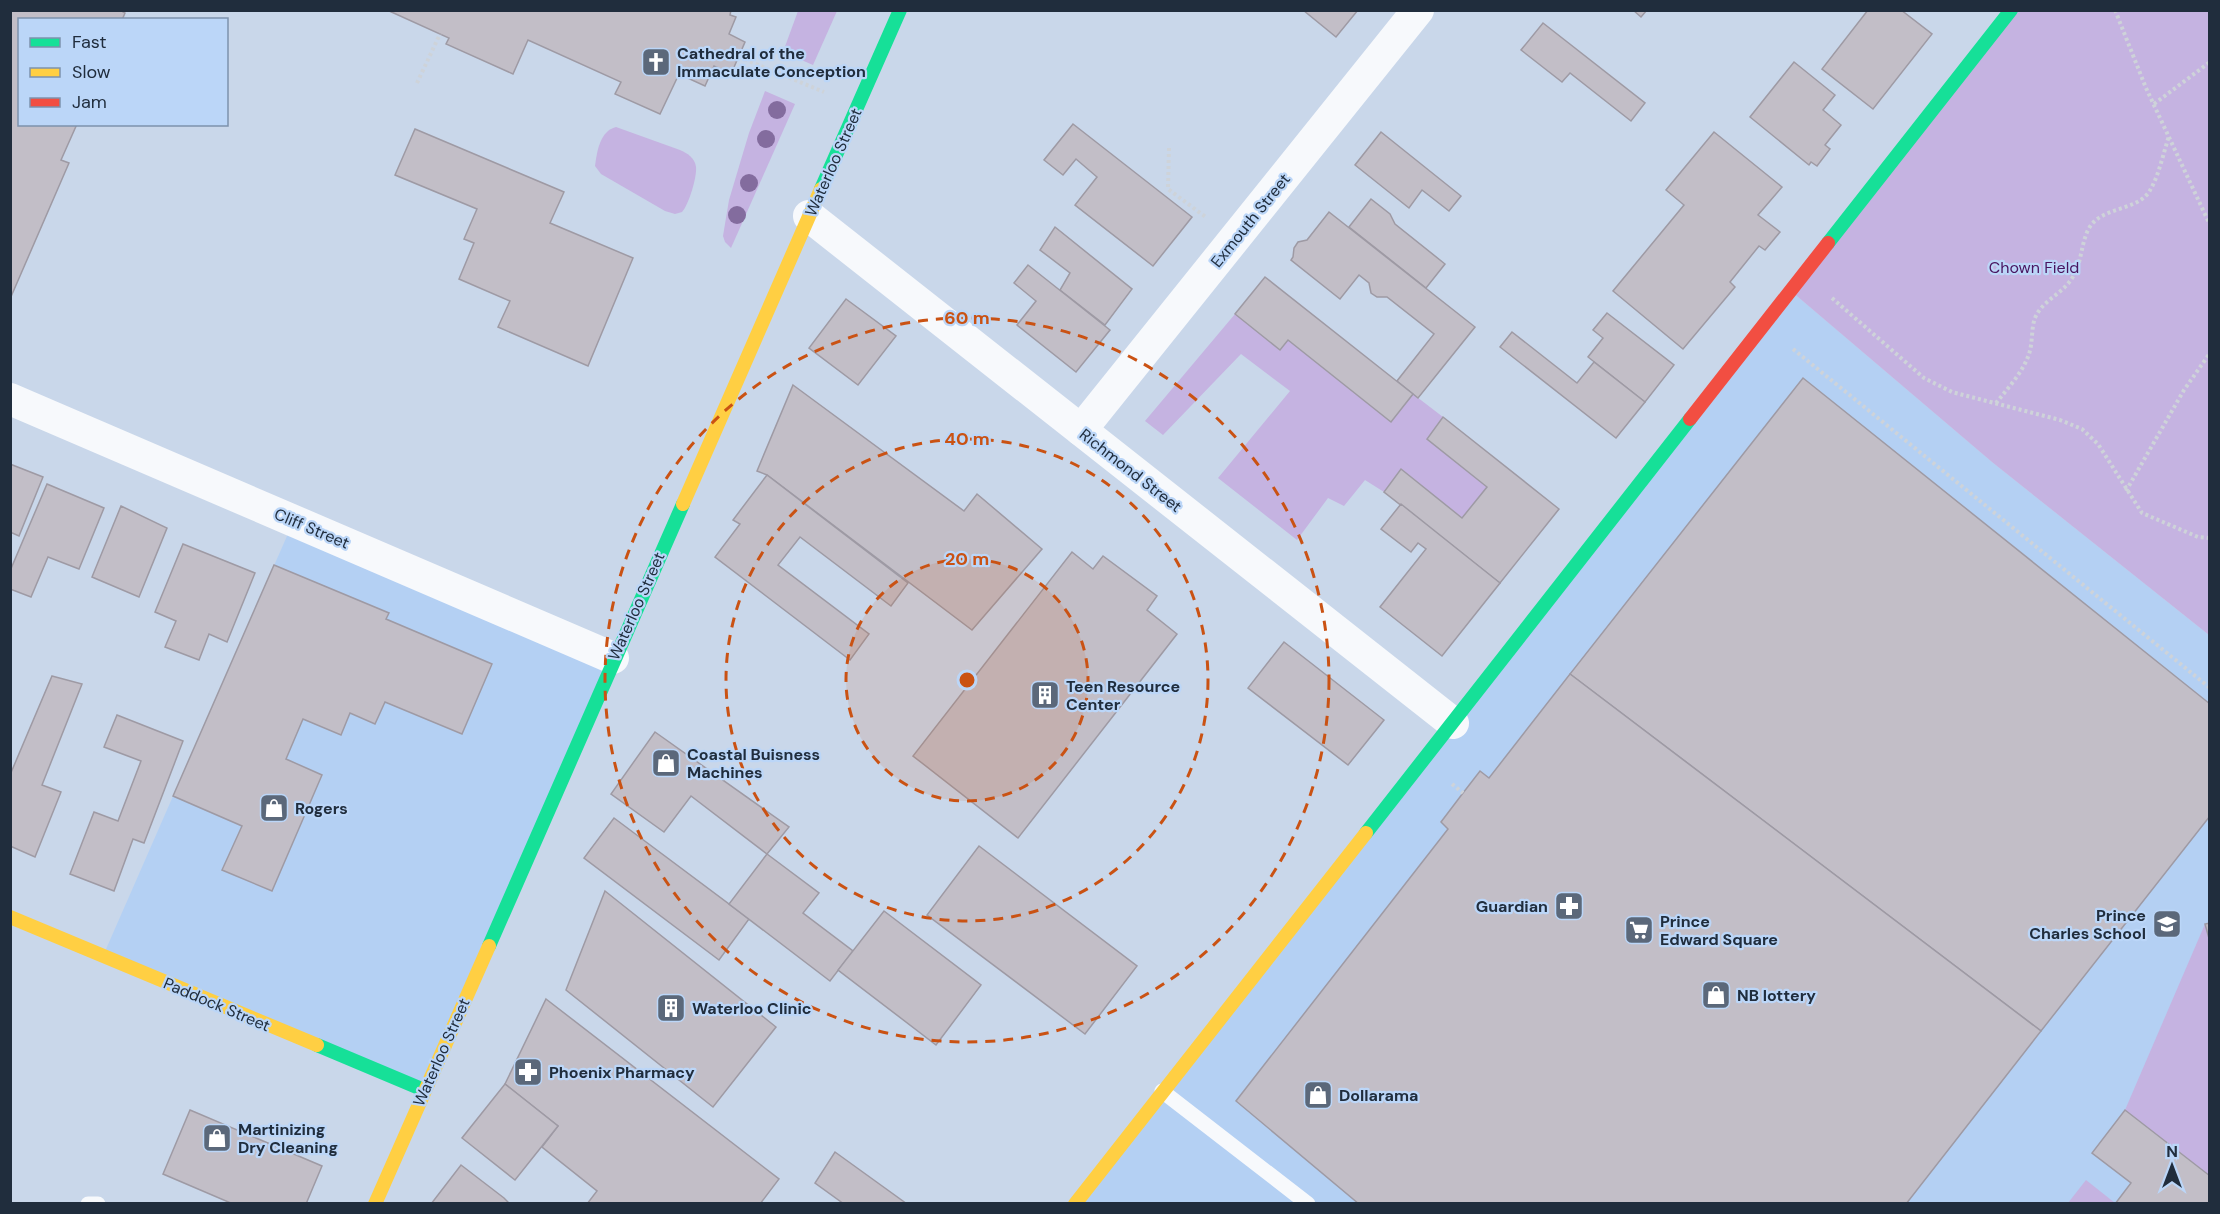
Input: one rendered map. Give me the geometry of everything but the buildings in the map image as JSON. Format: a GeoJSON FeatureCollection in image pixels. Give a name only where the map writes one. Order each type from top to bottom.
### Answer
{"type":"FeatureCollection","features":[{"type":"Feature","properties":{"kind":"street","name":"Waterloo Street"},"geometry":{"type":"LineString","coordinates":[[375,1203],[900,10]]}},
{"type":"Feature","properties":{"kind":"street","name":"Exmouth Street"},"geometry":{"type":"LineString","coordinates":[[1081,430],[1418,10]]}},
{"type":"Feature","properties":{"kind":"street"},"geometry":{"type":"LineString","coordinates":[[1075,1203],[1379,813],[1454,723],[2011,10]]}},
{"type":"Feature","properties":{"kind":"street","name":"Richmond Street"},"geometry":{"type":"LineString","coordinates":[[810,216],[1454,723]]}},
{"type":"Feature","properties":{"kind":"street","name":"Cliff Street"},"geometry":{"type":"LineString","coordinates":[[10,399],[613,658]]}},
{"type":"Feature","properties":{"kind":"street","name":"Paddock Street"},"geometry":{"type":"LineString","coordinates":[[10,917],[424,1090]]}},
{"type":"Feature","properties":{"kind":"lane"},"geometry":{"type":"LineString","coordinates":[[1162,1091],[1308,1203]]}},
{"type":"Feature","properties":{"kind":"lane"},"geometry":{"type":"LineString","coordinates":[[88,1203],[98,1203]]}},
{"type":"Feature","properties":{"kind":"path"},"geometry":{"type":"LineString","coordinates":[[2115,10],[2154,104],[2210,225]]}},
{"type":"Feature","properties":{"kind":"path"},"geometry":{"type":"LineString","coordinates":[[417,83],[440,34]]}},
{"type":"Feature","properties":{"kind":"path"},"geometry":{"type":"LineString","coordinates":[[739,57],[805,84]]}},
{"type":"Feature","properties":{"kind":"path"},"geometry":{"type":"LineString","coordinates":[[2154,104],[2210,62]]}},
{"type":"Feature","properties":{"kind":"path"},"geometry":{"type":"LineString","coordinates":[[1996,403],[2024,366],[2030,352],[2035,319],[2041,307],[2070,282],[2079,264],[2088,230],[2097,218],[2137,202],[2148,193],[2169,136]]}},
{"type":"Feature","properties":{"kind":"path"},"geometry":{"type":"LineString","coordinates":[[1169,148],[1168,189],[1234,239]]}},
{"type":"Feature","properties":{"kind":"path"},"geometry":{"type":"LineString","coordinates":[[1804,274],[1924,378],[1952,392],[2060,420],[2082,429],[2098,444],[2142,513],[2198,537],[2210,538]]}},
{"type":"Feature","properties":{"kind":"path"},"geometry":{"type":"LineString","coordinates":[[1765,326],[2210,688]]}},
{"type":"Feature","properties":{"kind":"path"},"geometry":{"type":"LineString","coordinates":[[2126,491],[2184,390],[2210,353]]}},
{"type":"Feature","properties":{"kind":"shaded area"},"geometry":{"type":"Polygon","coordinates":[[[1791,291],[1992,462],[2209,635],[2209,1203],[1075,1204],[1791,291]]]}},
{"type":"Feature","properties":{"kind":"shaded area"},"geometry":{"type":"Polygon","coordinates":[[[294,520],[613,658],[424,1090],[103,956],[294,520]]]}},
{"type":"Feature","properties":{"kind":"green space"},"geometry":{"type":"Polygon","coordinates":[[[798,11],[837,11],[813,65],[783,52],[798,11]]]}},
{"type":"Feature","properties":{"kind":"green space","name":"Chown Field"},"geometry":{"type":"Polygon","coordinates":[[[2011,11],[2209,11],[2209,635],[1992,462],[1791,291],[2011,11]]]}},
{"type":"Feature","properties":{"kind":"green space"},"geometry":{"type":"Polygon","coordinates":[[[765,91],[795,104],[731,248],[723,236],[729,200],[749,133],[765,91]]]}},
{"type":"Feature","properties":{"kind":"green space"},"geometry":{"type":"Polygon","coordinates":[[[616,127],[680,150],[692,158],[696,167],[695,177],[690,197],[682,212],[675,214],[665,211],[601,174],[595,166],[598,148],[606,133],[616,127]]]}},
{"type":"Feature","properties":{"kind":"green space"},"geometry":{"type":"Polygon","coordinates":[[[1235,314],[1280,350],[1288,340],[1391,422],[1413,394],[1443,417],[1427,439],[1487,487],[1462,518],[1401,470],[1384,492],[1365,480],[1344,506],[1328,498],[1297,540],[1218,478],[1290,391],[1241,354],[1163,435],[1145,421],[1235,314]]]}},
{"type":"Feature","properties":{"kind":"green space"},"geometry":{"type":"Polygon","coordinates":[[[2205,924],[2210,942],[2209,1176],[2125,1110],[2205,924]]]}},
{"type":"Feature","properties":{"kind":"green space"},"geometry":{"type":"Polygon","coordinates":[[[2086,1180],[2115,1203],[2068,1203],[2086,1180]]]}},
{"type":"Feature","properties":{"kind":"traffic: fast"},"geometry":{"type":"LineString","coordinates":[[821,189],[900,10]]}},
{"type":"Feature","properties":{"kind":"traffic: fast"},"geometry":{"type":"LineString","coordinates":[[1828,243],[2011,10]]}},
{"type":"Feature","properties":{"kind":"traffic: fast"},"geometry":{"type":"LineString","coordinates":[[1366,833],[1690,419]]}},
{"type":"Feature","properties":{"kind":"traffic: fast"},"geometry":{"type":"LineString","coordinates":[[489,946],[683,504]]}},
{"type":"Feature","properties":{"kind":"traffic: fast"},"geometry":{"type":"LineString","coordinates":[[317,1045],[424,1090]]}},
{"type":"Feature","properties":{"kind":"traffic: slow"},"geometry":{"type":"LineString","coordinates":[[683,504],[821,189]]}},
{"type":"Feature","properties":{"kind":"traffic: slow"},"geometry":{"type":"LineString","coordinates":[[1075,1204],[1366,833]]}},
{"type":"Feature","properties":{"kind":"traffic: slow"},"geometry":{"type":"LineString","coordinates":[[10,917],[317,1045]]}},
{"type":"Feature","properties":{"kind":"traffic: slow"},"geometry":{"type":"LineString","coordinates":[[375,1204],[489,946]]}},
{"type":"Feature","properties":{"kind":"traffic: jam"},"geometry":{"type":"LineString","coordinates":[[1690,419],[1828,243]]}},
{"type":"Feature","properties":{"kind":"place","name":"Cathedral of the Immaculate Conception"},"geometry":{"type":"Point","coordinates":[656,62]}},
{"type":"Feature","properties":{"kind":"place","name":"Teen Resource Center"},"geometry":{"type":"Point","coordinates":[1045,695]}},
{"type":"Feature","properties":{"kind":"place","name":"Coastal Buisness Machines"},"geometry":{"type":"Point","coordinates":[666,763]}},
{"type":"Feature","properties":{"kind":"place","name":"Rogers"},"geometry":{"type":"Point","coordinates":[274,808]}},
{"type":"Feature","properties":{"kind":"place","name":"Guardian"},"geometry":{"type":"Point","coordinates":[1569,906]}},
{"type":"Feature","properties":{"kind":"place","name":"Prince Charles School"},"geometry":{"type":"Point","coordinates":[2167,924]}},
{"type":"Feature","properties":{"kind":"place","name":"Prince Edward Square"},"geometry":{"type":"Point","coordinates":[1639,930]}},
{"type":"Feature","properties":{"kind":"place","name":"NB lottery"},"geometry":{"type":"Point","coordinates":[1716,995]}},
{"type":"Feature","properties":{"kind":"place","name":"Waterloo Clinic"},"geometry":{"type":"Point","coordinates":[671,1008]}},
{"type":"Feature","properties":{"kind":"place","name":"Phoenix Pharmacy"},"geometry":{"type":"Point","coordinates":[528,1072]}},
{"type":"Feature","properties":{"kind":"place","name":"Dollarama"},"geometry":{"type":"Point","coordinates":[1318,1095]}},
{"type":"Feature","properties":{"kind":"place","name":"Martinizing Dry Cleaning"},"geometry":{"type":"Point","coordinates":[217,1138]}}]}
